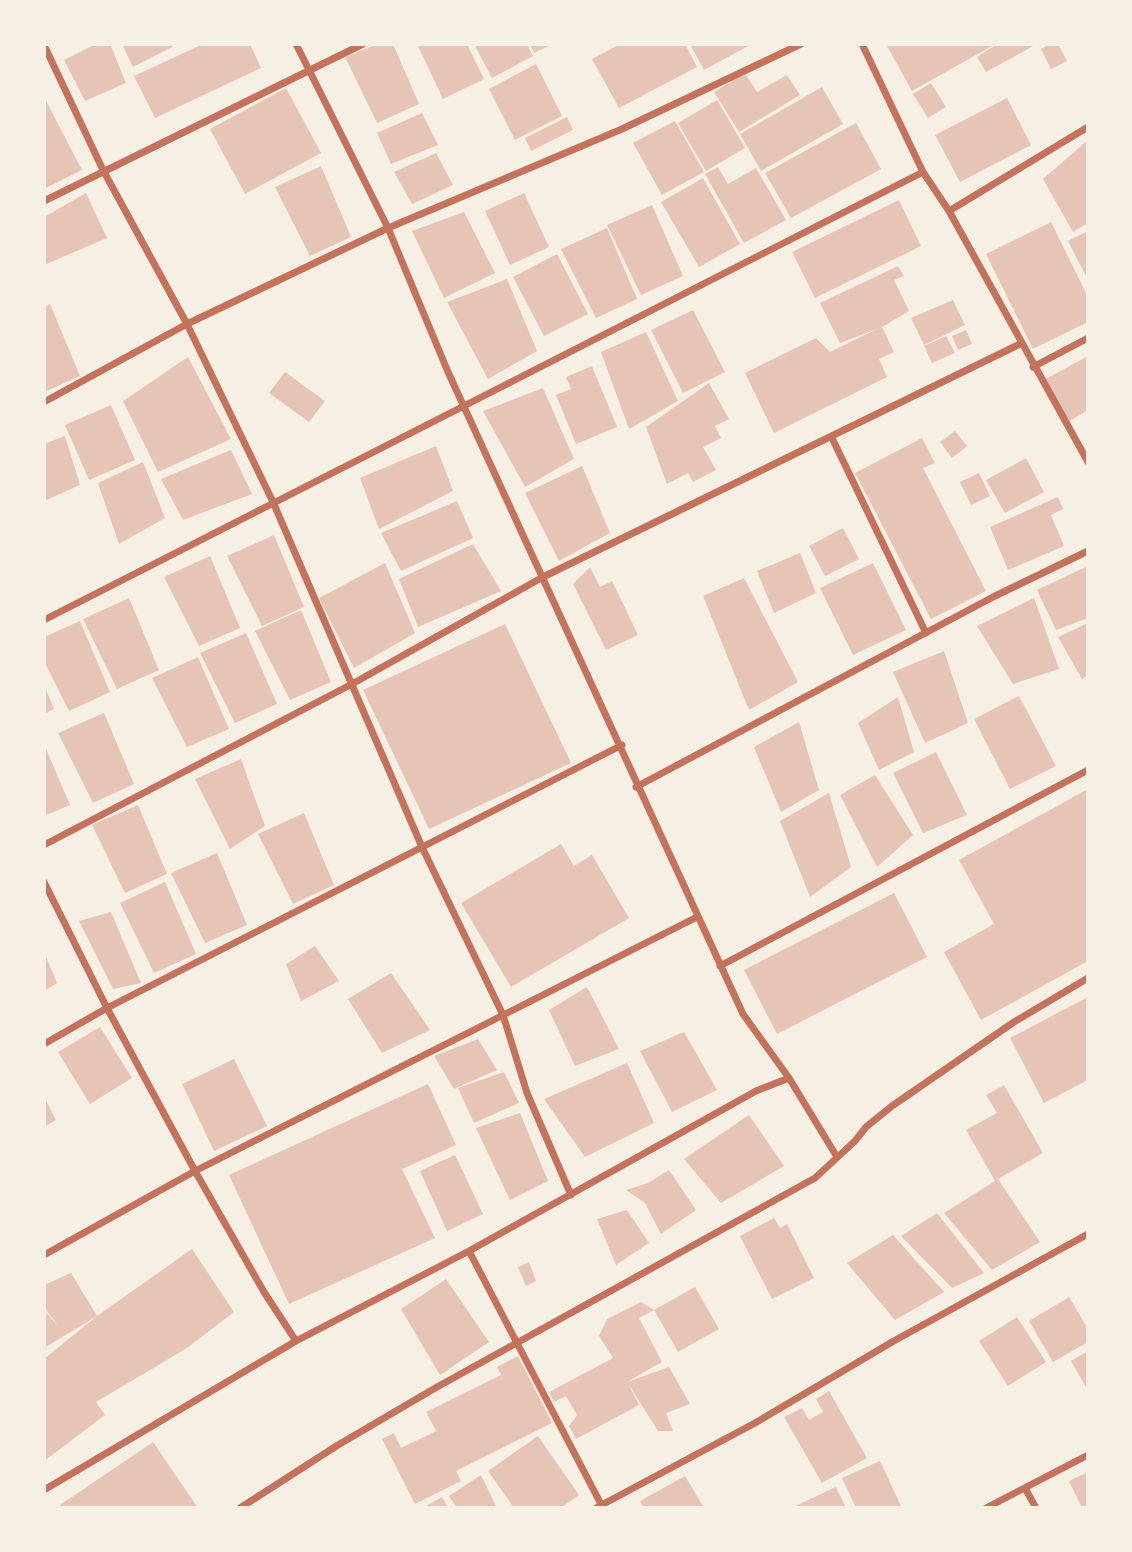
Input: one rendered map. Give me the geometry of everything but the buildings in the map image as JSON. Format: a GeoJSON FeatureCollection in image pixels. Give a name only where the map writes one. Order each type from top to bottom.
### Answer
{"type":"FeatureCollection","features":[{"type":"Feature","properties":{"kind":"street"},"geometry":{"type":"LineString","coordinates":[[296,44],[388,228],[464,405],[622,745],[636,787],[743,1014],[789,1078],[837,1157]]}},
{"type":"Feature","properties":{"kind":"street"},"geometry":{"type":"LineString","coordinates":[[44,201],[363,44]]}},
{"type":"Feature","properties":{"kind":"street"},"geometry":{"type":"LineString","coordinates":[[44,402],[187,324],[388,228],[622,130],[801,44]]}},
{"type":"Feature","properties":{"kind":"street"},"geometry":{"type":"LineString","coordinates":[[862,44],[923,172],[949,211],[1020,344],[1088,462]]}},
{"type":"Feature","properties":{"kind":"street"},"geometry":{"type":"LineString","coordinates":[[44,45],[103,170],[187,324],[273,502],[422,847],[503,1015],[527,1093],[570,1195]]}},
{"type":"Feature","properties":{"kind":"street"},"geometry":{"type":"LineString","coordinates":[[949,211],[1088,127]]}},
{"type":"Feature","properties":{"kind":"street"},"geometry":{"type":"LineString","coordinates":[[44,620],[923,172]]}},
{"type":"Feature","properties":{"kind":"street"},"geometry":{"type":"LineString","coordinates":[[1033,367],[1088,338]]}},
{"type":"Feature","properties":{"kind":"street"},"geometry":{"type":"LineString","coordinates":[[44,845],[352,684],[544,577],[1020,344]]}},
{"type":"Feature","properties":{"kind":"street"},"geometry":{"type":"LineString","coordinates":[[832,438],[926,633]]}},
{"type":"Feature","properties":{"kind":"street"},"geometry":{"type":"LineString","coordinates":[[636,787],[926,633],[1088,551]]}},
{"type":"Feature","properties":{"kind":"street"},"geometry":{"type":"LineString","coordinates":[[44,1044],[107,1008],[622,745]]}},
{"type":"Feature","properties":{"kind":"street"},"geometry":{"type":"LineString","coordinates":[[720,966],[1088,770]]}},
{"type":"Feature","properties":{"kind":"street"},"geometry":{"type":"LineString","coordinates":[[44,882],[107,1008],[195,1171],[296,1341]]}},
{"type":"Feature","properties":{"kind":"street"},"geometry":{"type":"LineString","coordinates":[[44,1255],[195,1171],[697,917]]}},
{"type":"Feature","properties":{"kind":"street"},"geometry":{"type":"LineString","coordinates":[[240,1508],[338,1445],[815,1178],[866,1127],[892,1106],[1014,1022],[1088,978]]}},
{"type":"Feature","properties":{"kind":"street"},"geometry":{"type":"LineString","coordinates":[[44,1490],[296,1341],[469,1251],[756,1091],[789,1078]]}},
{"type":"Feature","properties":{"kind":"street"},"geometry":{"type":"LineString","coordinates":[[469,1251],[519,1344],[600,1507],[755,1423],[892,1342],[1088,1234]]}},
{"type":"Feature","properties":{"kind":"street"},"geometry":{"type":"LineString","coordinates":[[986,1508],[1088,1455]]}},
{"type":"Feature","properties":{"kind":"street"},"geometry":{"type":"LineString","coordinates":[[1025,1488],[1036,1508]]}}]}
